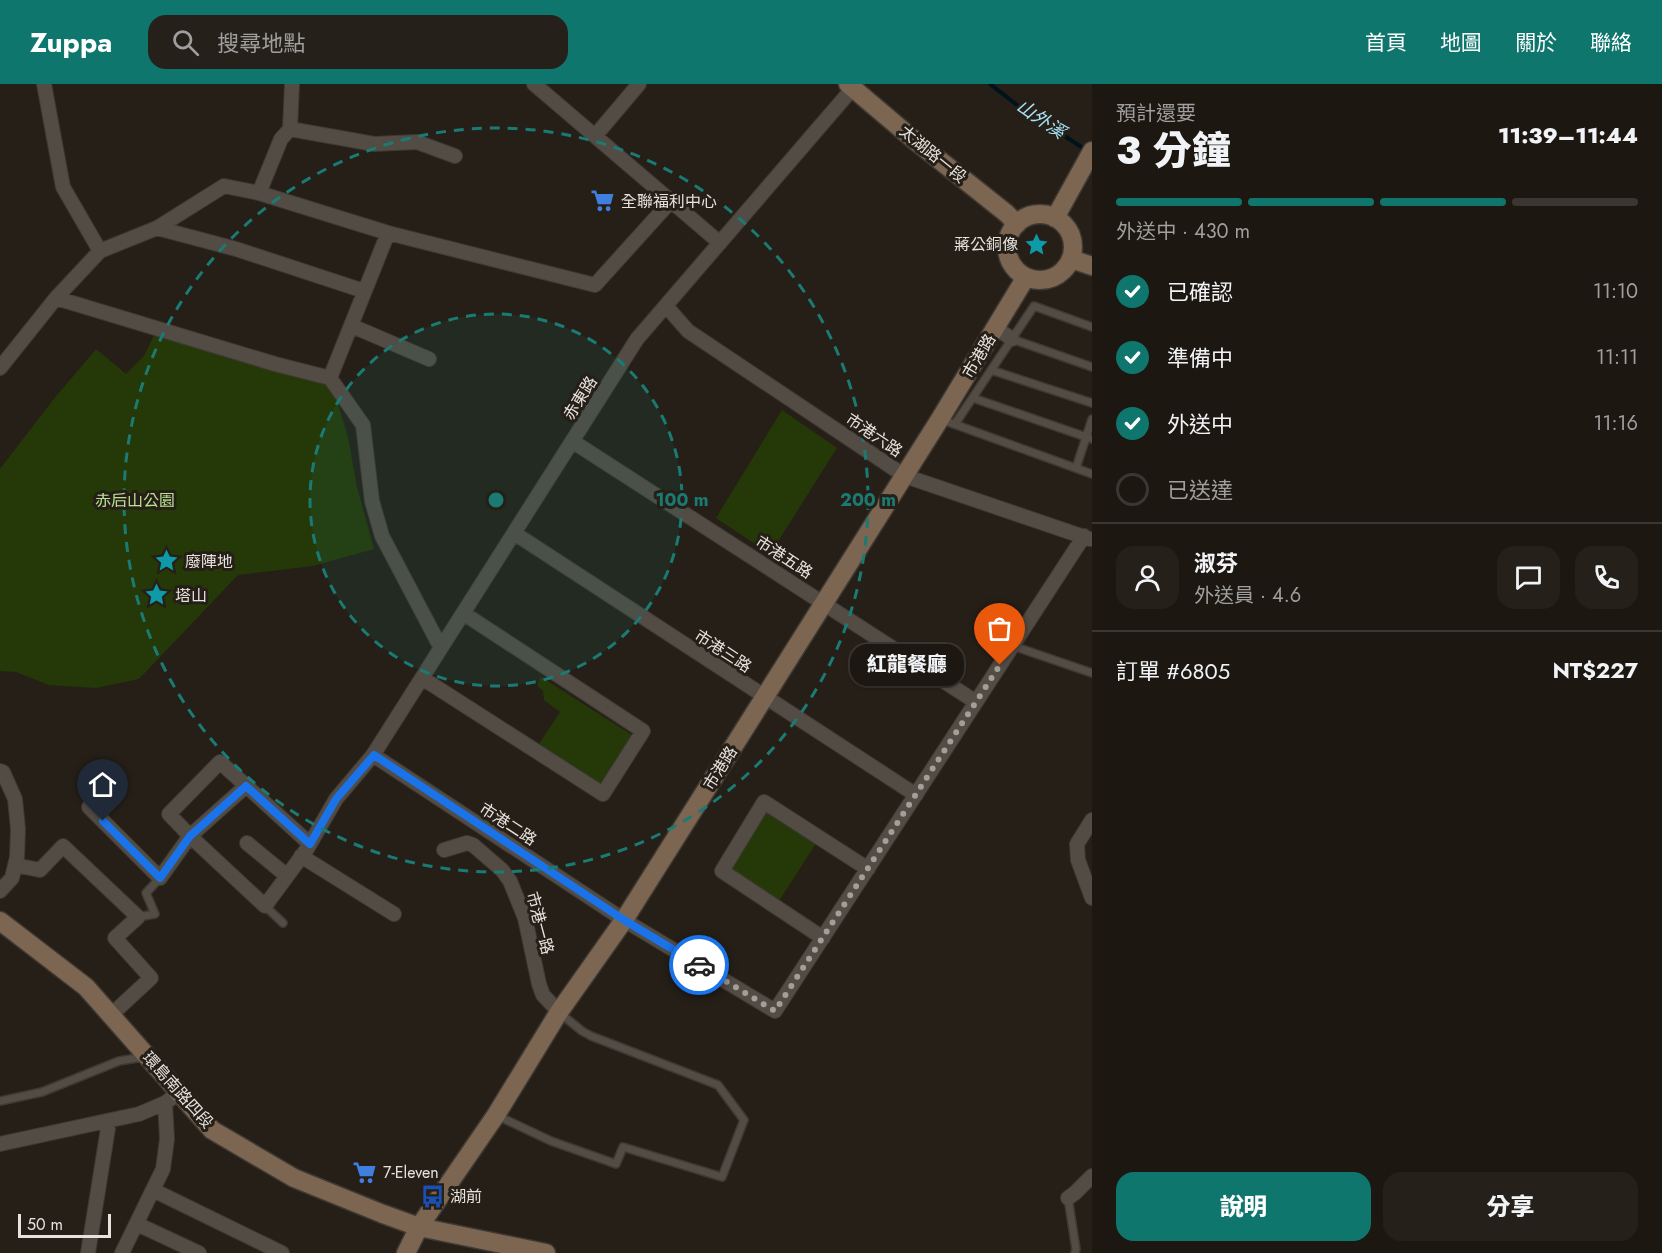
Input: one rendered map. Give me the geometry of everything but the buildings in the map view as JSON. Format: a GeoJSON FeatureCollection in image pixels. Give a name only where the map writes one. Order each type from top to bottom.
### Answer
{"type":"FeatureCollection","features":[{"type":"Feature","properties":{"kind":"street"},"geometry":{"type":"LineString","coordinates":[[44,84],[63,187],[100,251]]}},
{"type":"Feature","properties":{"kind":"street"},"geometry":{"type":"LineString","coordinates":[[259,193],[281,139],[290,129],[292,84]]}},
{"type":"Feature","properties":{"kind":"street"},"geometry":{"type":"LineString","coordinates":[[534,84],[720,243]]}},
{"type":"Feature","properties":{"kind":"street"},"geometry":{"type":"LineString","coordinates":[[596,136],[639,84]]}},
{"type":"Feature","properties":{"kind":"street","name":"太湖路一段"},"geometry":{"type":"LineString","coordinates":[[850,86],[1017,224]]}},
{"type":"Feature","properties":{"kind":"street","name":"赤東路"},"geometry":{"type":"LineString","coordinates":[[265,906],[310,844],[336,799],[374,755],[637,339],[850,86]]}},
{"type":"Feature","properties":{"kind":"street"},"geometry":{"type":"LineString","coordinates":[[290,129],[374,144],[417,142],[455,156]]}},
{"type":"Feature","properties":{"kind":"street"},"geometry":{"type":"LineString","coordinates":[[1055,218],[1092,151]]}},
{"type":"Feature","properties":{"kind":"street"},"geometry":{"type":"LineString","coordinates":[[0,368],[56,298],[100,251],[157,228],[224,186],[259,193],[388,233],[595,285],[671,201]]}},
{"type":"Feature","properties":{"kind":"street"},"geometry":{"type":"LineString","coordinates":[[1045,215],[1055,218],[1069,231],[1073,250],[1071,259],[1058,275],[1037,280],[1026,277],[1011,263],[1008,243],[1011,232],[1025,218],[1045,215]]}},
{"type":"Feature","properties":{"kind":"street"},"geometry":{"type":"LineString","coordinates":[[157,228],[236,249],[364,291]]}},
{"type":"Feature","properties":{"kind":"street"},"geometry":{"type":"LineString","coordinates":[[330,378],[388,233]]}},
{"type":"Feature","properties":{"kind":"street"},"geometry":{"type":"LineString","coordinates":[[1071,259],[1092,267]]}},
{"type":"Feature","properties":{"kind":"street","name":"市港路"},"geometry":{"type":"LineString","coordinates":[[406,1253],[419,1227],[496,1115],[559,1012],[624,920],[905,476],[948,422],[996,328],[1026,277]]}},
{"type":"Feature","properties":{"kind":"street"},"geometry":{"type":"LineString","coordinates":[[56,298],[275,364],[330,378],[363,425],[372,501],[382,536],[441,648]]}},
{"type":"Feature","properties":{"kind":"street","name":"市港六路"},"geometry":{"type":"LineString","coordinates":[[666,306],[688,331],[905,476],[1088,538]]}},
{"type":"Feature","properties":{"kind":"street"},"geometry":{"type":"LineString","coordinates":[[352,326],[429,359]]}},
{"type":"Feature","properties":{"kind":"street"},"geometry":{"type":"LineString","coordinates":[[996,328],[1012,339]]}},
{"type":"Feature","properties":{"kind":"street","name":"市港五路"},"geometry":{"type":"LineString","coordinates":[[572,441],[825,602],[976,702]]}},
{"type":"Feature","properties":{"kind":"street","name":"市港三路"},"geometry":{"type":"LineString","coordinates":[[514,533],[915,795]]}},
{"type":"Feature","properties":{"kind":"street"},"geometry":{"type":"LineString","coordinates":[[868,869],[764,802],[722,871],[823,938],[868,869],[915,795],[1013,646],[1088,538]]}},
{"type":"Feature","properties":{"kind":"street"},"geometry":{"type":"LineString","coordinates":[[422,678],[603,794],[643,731],[463,613]]}},
{"type":"Feature","properties":{"kind":"street","name":"市港二路"},"geometry":{"type":"LineString","coordinates":[[374,755],[624,920],[775,1011],[823,938]]}},
{"type":"Feature","properties":{"kind":"street"},"geometry":{"type":"LineString","coordinates":[[265,906],[169,814],[220,762],[310,844]]}},
{"type":"Feature","properties":{"kind":"street"},"geometry":{"type":"LineString","coordinates":[[0,771],[3,772],[15,799],[18,829],[12,878],[0,891]]}},
{"type":"Feature","properties":{"kind":"street"},"geometry":{"type":"LineString","coordinates":[[89,807],[160,878],[190,836],[246,786]]}},
{"type":"Feature","properties":{"kind":"street"},"geometry":{"type":"LineString","coordinates":[[1092,820],[1077,844],[1078,860],[1092,898]]}},
{"type":"Feature","properties":{"kind":"street"},"geometry":{"type":"LineString","coordinates":[[247,843],[287,876]]}},
{"type":"Feature","properties":{"kind":"street","name":"市港一路"},"geometry":{"type":"LineString","coordinates":[[444,850],[467,843],[473,845],[510,880],[525,918],[543,995],[559,1012]]}},
{"type":"Feature","properties":{"kind":"street"},"geometry":{"type":"LineString","coordinates":[[15,865],[40,870],[63,846],[138,917],[115,938],[151,978],[111,1015]]}},
{"type":"Feature","properties":{"kind":"street"},"geometry":{"type":"LineString","coordinates":[[302,856],[394,914]]}},
{"type":"Feature","properties":{"kind":"street","name":"環島南路四段"},"geometry":{"type":"LineString","coordinates":[[0,921],[86,987],[147,1056],[172,1098],[212,1130],[294,1178],[419,1227],[528,1252],[546,1253]]}},
{"type":"Feature","properties":{"kind":"street"},"geometry":{"type":"LineString","coordinates":[[0,1144],[139,1114],[172,1098]]}},
{"type":"Feature","properties":{"kind":"street"},"geometry":{"type":"LineString","coordinates":[[122,1253],[163,1169],[172,1098]]}},
{"type":"Feature","properties":{"kind":"street"},"geometry":{"type":"LineString","coordinates":[[88,1253],[109,1122]]}},
{"type":"Feature","properties":{"kind":"street"},"geometry":{"type":"LineString","coordinates":[[1068,1198],[1092,1176]]}},
{"type":"Feature","properties":{"kind":"street"},"geometry":{"type":"LineString","coordinates":[[153,1190],[282,1253]]}},
{"type":"Feature","properties":{"kind":"street"},"geometry":{"type":"LineString","coordinates":[[136,1224],[200,1253]]}},
{"type":"Feature","properties":{"kind":"lane"},"geometry":{"type":"LineString","coordinates":[[1092,327],[1034,306],[973,398],[948,422],[1092,474]]}},
{"type":"Feature","properties":{"kind":"lane"},"geometry":{"type":"LineString","coordinates":[[1012,339],[1092,368]]}},
{"type":"Feature","properties":{"kind":"lane"},"geometry":{"type":"LineString","coordinates":[[992,370],[1092,403]]}},
{"type":"Feature","properties":{"kind":"lane"},"geometry":{"type":"LineString","coordinates":[[973,398],[1089,438]]}},
{"type":"Feature","properties":{"kind":"lane"},"geometry":{"type":"LineString","coordinates":[[1076,468],[1089,438],[1092,419]]}},
{"type":"Feature","properties":{"kind":"lane"},"geometry":{"type":"LineString","coordinates":[[1013,646],[1092,673]]}},
{"type":"Feature","properties":{"kind":"lane"},"geometry":{"type":"LineString","coordinates":[[138,917],[155,915],[146,893],[160,878]]}},
{"type":"Feature","properties":{"kind":"lane"},"geometry":{"type":"LineString","coordinates":[[265,906],[283,923]]}},
{"type":"Feature","properties":{"kind":"lane"},"geometry":{"type":"LineString","coordinates":[[496,1115],[551,1141],[616,1164],[623,1146],[722,1177],[744,1120],[718,1085],[591,1036],[559,1012]]}},
{"type":"Feature","properties":{"kind":"lane"},"geometry":{"type":"LineString","coordinates":[[0,1101],[42,1092],[119,1061],[147,1056]]}},
{"type":"Feature","properties":{"kind":"lane"},"geometry":{"type":"LineString","coordinates":[[1068,1198],[1076,1253]]}},
{"type":"Feature","properties":{"kind":"green space","name":"赤后山公園"},"geometry":{"type":"Polygon","coordinates":[[[157,329],[330,378],[348,437],[357,487],[374,549],[313,566],[238,575],[139,679],[96,688],[49,685],[16,672],[0,671],[0,469],[96,349],[126,374],[144,356],[157,329]]]}},
{"type":"Feature","properties":{"kind":"green space"},"geometry":{"type":"Polygon","coordinates":[[[782,410],[837,448],[770,554],[716,518],[782,410]]]}},
{"type":"Feature","properties":{"kind":"green space"},"geometry":{"type":"Polygon","coordinates":[[[541,677],[632,735],[600,785],[539,744],[560,712],[544,700],[543,691],[537,685],[541,677]]]}},
{"type":"Feature","properties":{"kind":"green space"},"geometry":{"type":"Polygon","coordinates":[[[765,809],[817,842],[777,904],[726,870],[765,809]]]}},
{"type":"Feature","properties":{"kind":"waterway","name":"山外溪"},"geometry":{"type":"LineString","coordinates":[[990,84],[1017,105],[1086,150]]}},
{"type":"Feature","properties":{"kind":"way so far"},"geometry":{"type":"LineString","coordinates":[[699,965],[775,1011],[1000,665]]}},
{"type":"Feature","properties":{"kind":"place","name":"全聯福利中心"},"geometry":{"type":"Point","coordinates":[603,201]}},
{"type":"Feature","properties":{"kind":"place","name":"蔣公銅像"},"geometry":{"type":"Point","coordinates":[1036,244]}},
{"type":"Feature","properties":{"kind":"place","name":"廢陣地"},"geometry":{"type":"Point","coordinates":[167,561]}},
{"type":"Feature","properties":{"kind":"place","name":"塔山"},"geometry":{"type":"Point","coordinates":[157,595]}},
{"type":"Feature","properties":{"kind":"place","name":"紅龍餐廳"},"geometry":{"type":"Point","coordinates":[1000,665]}},
{"type":"Feature","properties":{"kind":"place","name":"7-Eleven"},"geometry":{"type":"Point","coordinates":[365,1172]}},
{"type":"Feature","properties":{"kind":"place","name":"湖前"},"geometry":{"type":"Point","coordinates":[432,1196]}},
{"type":"Feature","properties":{"kind":"route"},"geometry":{"type":"LineString","coordinates":[[103,821],[160,878],[190,836],[246,786],[310,844],[336,799],[374,755],[624,920],[699,965]]}}]}
